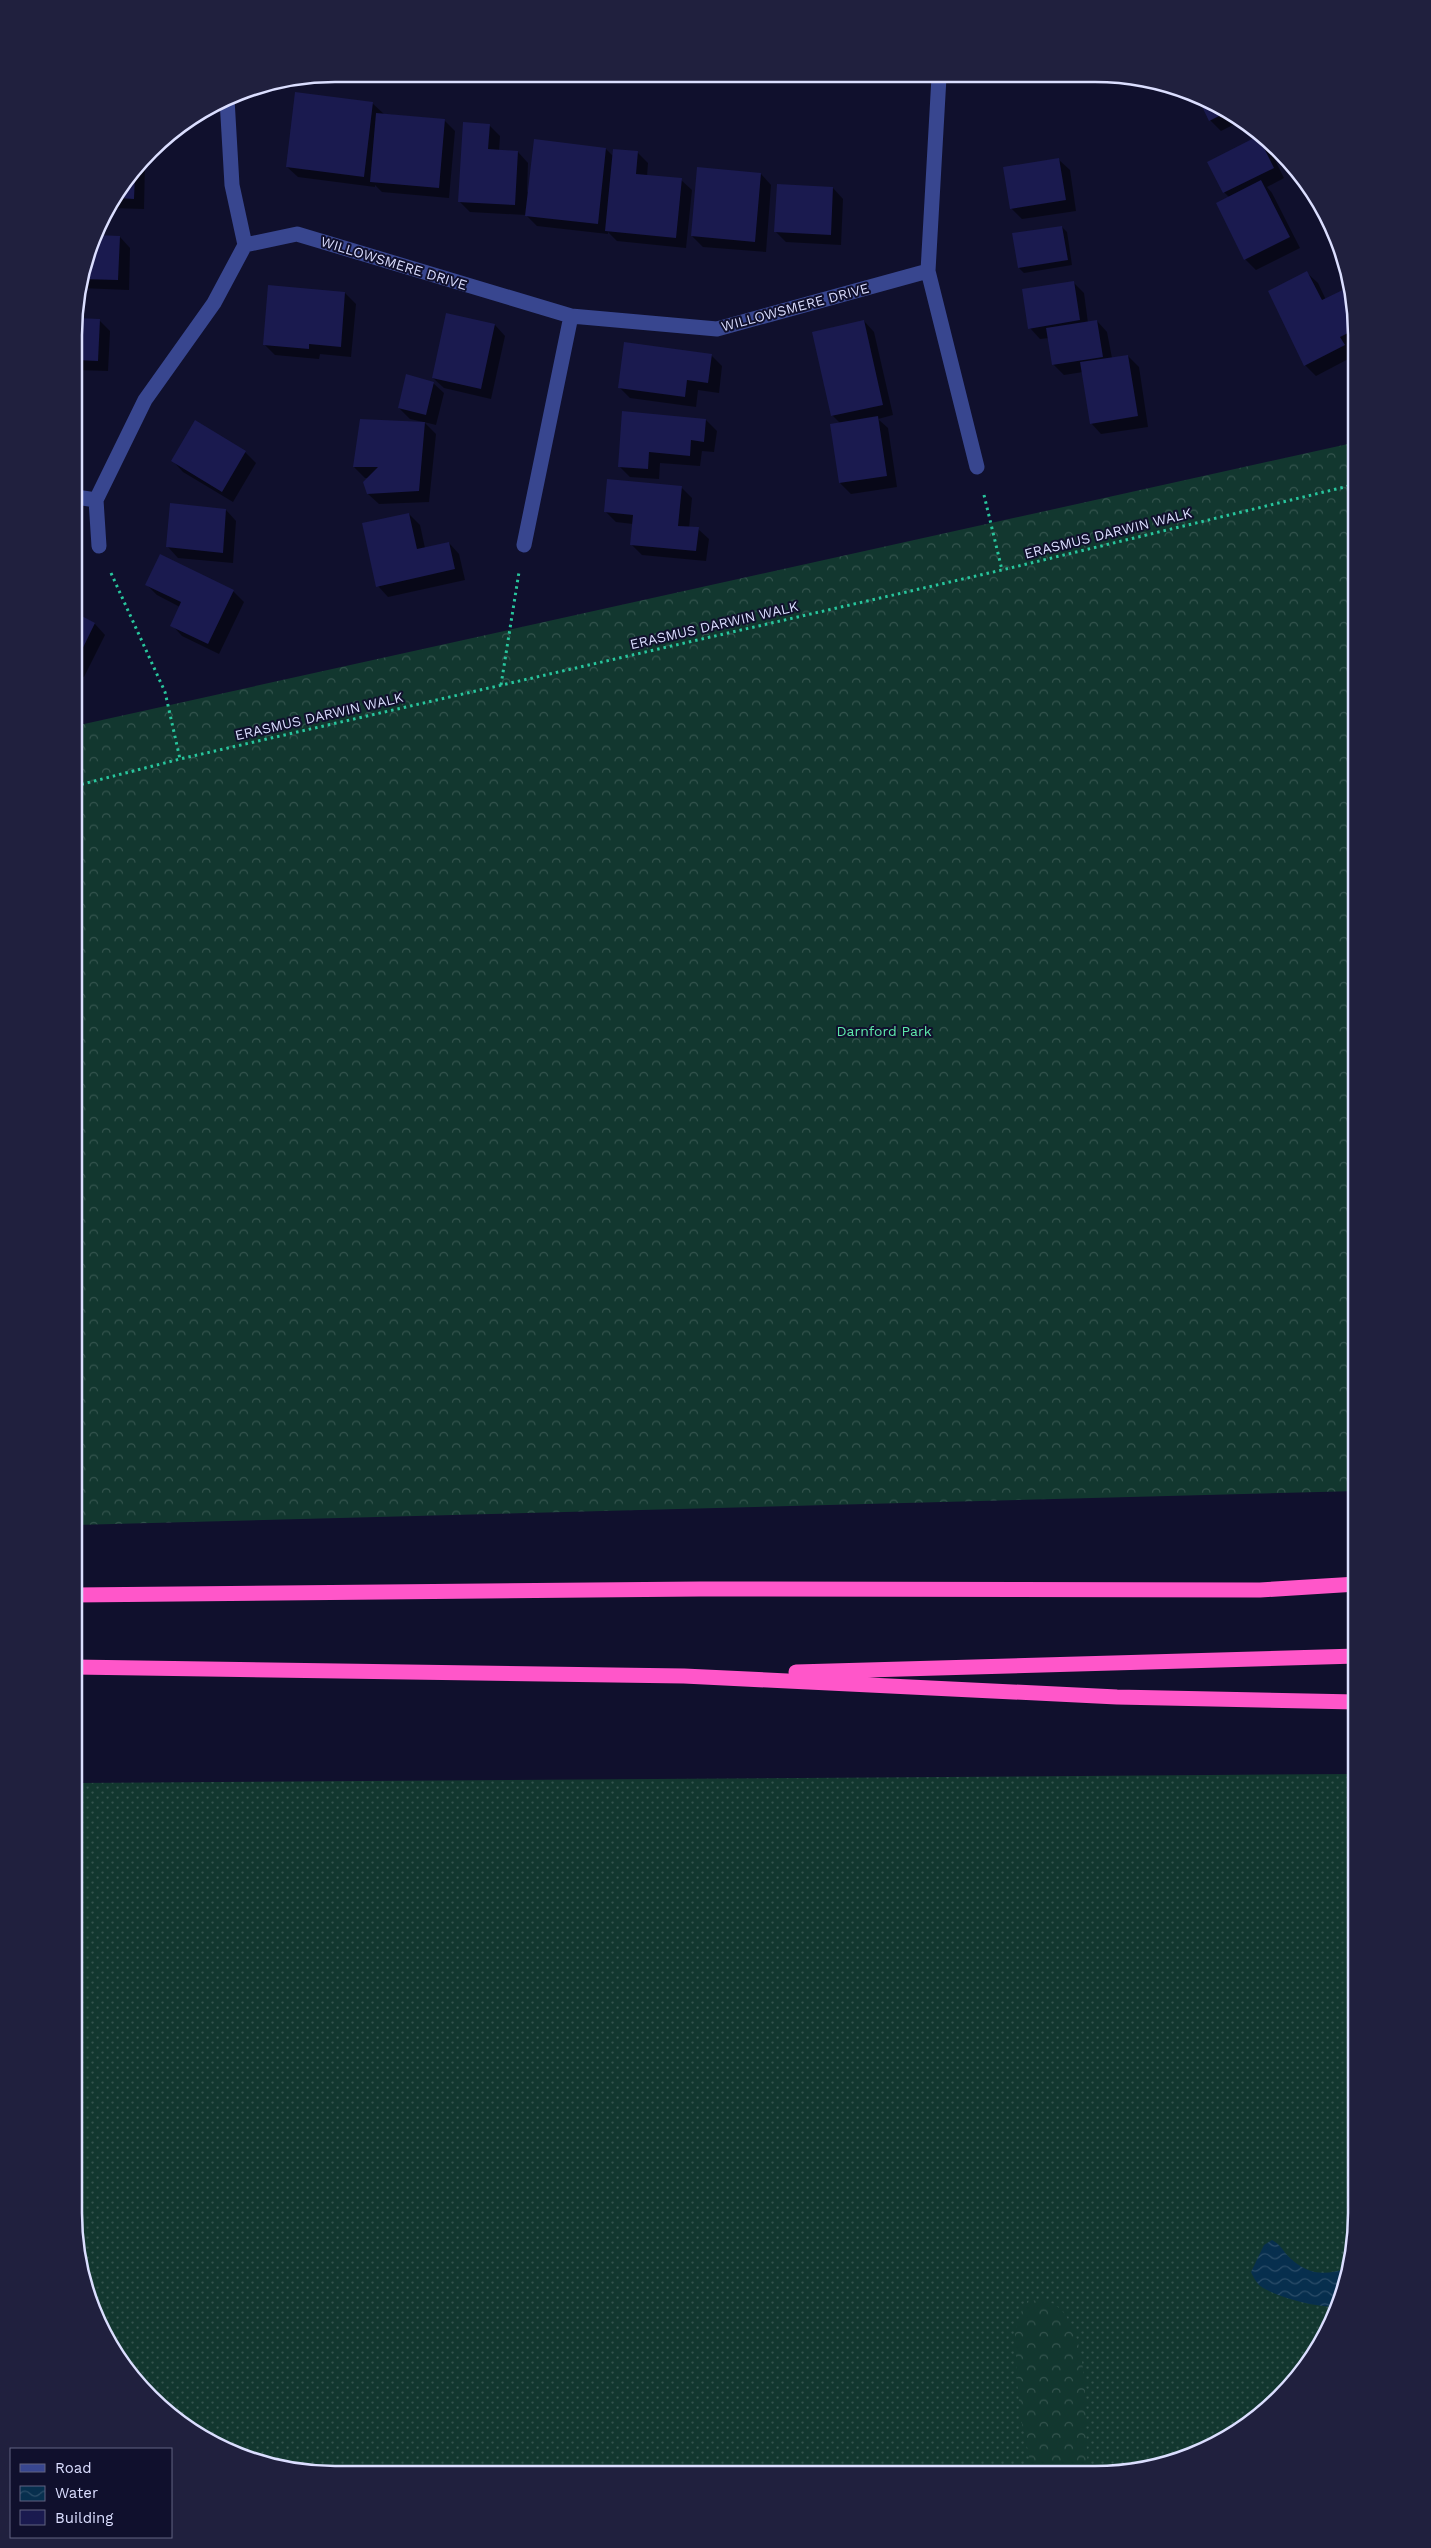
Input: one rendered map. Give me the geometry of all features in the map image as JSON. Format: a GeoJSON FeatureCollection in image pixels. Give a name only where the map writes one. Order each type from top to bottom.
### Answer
{"type":"FeatureCollection","features":[{"type":"Feature","properties":{"kind":"highway"},"geometry":{"type":"LineString","coordinates":[[82,1595],[700,1589],[1260,1590],[1348,1585]]}},
{"type":"Feature","properties":{"kind":"highway"},"geometry":{"type":"LineString","coordinates":[[684,1676],[1348,1656]]}},
{"type":"Feature","properties":{"kind":"highway"},"geometry":{"type":"LineString","coordinates":[[82,1667],[684,1676],[1117,1697],[1348,1702]]}},
{"type":"Feature","properties":{"kind":"street"},"geometry":{"type":"LineString","coordinates":[[939,82],[928,271],[977,467]]}},
{"type":"Feature","properties":{"kind":"street"},"geometry":{"type":"LineString","coordinates":[[99,546],[96,500],[145,400],[214,304],[244,245],[232,185],[227,107]]}},
{"type":"Feature","properties":{"kind":"street","name":"WILLOWSMERE DRIVE"},"geometry":{"type":"LineString","coordinates":[[244,245],[297,234],[571,316],[717,329],[928,271]]}},
{"type":"Feature","properties":{"kind":"street"},"geometry":{"type":"LineString","coordinates":[[524,546],[571,316]]}},
{"type":"Feature","properties":{"kind":"street"},"geometry":{"type":"LineString","coordinates":[[82,498],[96,500]]}},
{"type":"Feature","properties":{"kind":"path"},"geometry":{"type":"LineString","coordinates":[[977,467],[1002,570]]}},
{"type":"Feature","properties":{"kind":"path","name":"ERASMUS DARWIN WALK"},"geometry":{"type":"LineString","coordinates":[[82,784],[501,685],[1002,570],[1348,486]]}},
{"type":"Feature","properties":{"kind":"path"},"geometry":{"type":"LineString","coordinates":[[99,546],[165,692],[180,760]]}},
{"type":"Feature","properties":{"kind":"path"},"geometry":{"type":"LineString","coordinates":[[501,685],[524,546]]}},
{"type":"Feature","properties":{"kind":"green space","name":"Darnford Park"},"geometry":{"type":"Polygon","coordinates":[[[1348,444],[1348,1491],[82,1525],[82,724],[1348,444]]]}},
{"type":"Feature","properties":{"kind":"green space"},"geometry":{"type":"Polygon","coordinates":[[[1348,1774],[1348,2229],[1344,2262],[1329,2309],[1306,2353],[1286,2379],[1262,2403],[1222,2432],[1177,2452],[1145,2461],[1095,2466],[336,2466],[286,2461],[239,2446],[195,2423],[169,2403],[145,2379],[116,2339],[96,2294],[87,2262],[82,2212],[82,1783],[1348,1774]]]}},
{"type":"Feature","properties":{"kind":"green space"},"geometry":{"type":"Polygon","coordinates":[[[1047,2300],[1063,2312],[1073,2328],[1083,2368],[1088,2466],[1031,2466],[1021,2419],[1015,2331],[1025,2301],[1047,2300]]]}},
{"type":"Feature","properties":{"kind":"water"},"geometry":{"type":"Polygon","coordinates":[[[1272,2240],[1296,2263],[1310,2270],[1324,2273],[1342,2270],[1330,2306],[1309,2304],[1286,2298],[1259,2285],[1251,2272],[1264,2245],[1272,2240]]]}},
{"type":"Feature","properties":{"kind":"building"},"geometry":{"type":"Polygon","coordinates":[[[295,92],[373,102],[364,177],[286,167],[295,92]]]}},
{"type":"Feature","properties":{"kind":"building"},"geometry":{"type":"Polygon","coordinates":[[[1202,107],[1220,115],[1209,121],[1202,107]]]}},
{"type":"Feature","properties":{"kind":"building"},"geometry":{"type":"Polygon","coordinates":[[[376,113],[445,119],[439,188],[370,182],[376,113]]]}},
{"type":"Feature","properties":{"kind":"building"},"geometry":{"type":"Polygon","coordinates":[[[463,122],[490,124],[488,149],[518,151],[515,205],[458,202],[463,122]]]}},
{"type":"Feature","properties":{"kind":"building"},"geometry":{"type":"Polygon","coordinates":[[[1253,138],[1263,146],[1274,168],[1223,193],[1207,162],[1253,138]]]}},
{"type":"Feature","properties":{"kind":"building"},"geometry":{"type":"Polygon","coordinates":[[[534,139],[606,148],[598,224],[525,216],[534,139]]]}},
{"type":"Feature","properties":{"kind":"building"},"geometry":{"type":"Polygon","coordinates":[[[613,149],[638,151],[636,174],[682,178],[676,238],[605,231],[613,149]]]}},
{"type":"Feature","properties":{"kind":"building"},"geometry":{"type":"Polygon","coordinates":[[[1059,158],[1066,200],[1010,209],[1003,167],[1059,158]]]}},
{"type":"Feature","properties":{"kind":"building"},"geometry":{"type":"Polygon","coordinates":[[[697,167],[761,173],[755,242],[691,236],[697,167]]]}},
{"type":"Feature","properties":{"kind":"building"},"geometry":{"type":"Polygon","coordinates":[[[1261,180],[1290,237],[1244,260],[1216,203],[1261,180]]]}},
{"type":"Feature","properties":{"kind":"building"},"geometry":{"type":"Polygon","coordinates":[[[135,182],[134,199],[123,198],[135,182]]]}},
{"type":"Feature","properties":{"kind":"building"},"geometry":{"type":"Polygon","coordinates":[[[777,184],[833,187],[831,235],[774,232],[777,184]]]}},
{"type":"Feature","properties":{"kind":"building"},"geometry":{"type":"Polygon","coordinates":[[[1062,226],[1068,260],[1018,268],[1012,233],[1062,226]]]}},
{"type":"Feature","properties":{"kind":"building"},"geometry":{"type":"Polygon","coordinates":[[[104,235],[120,236],[118,280],[89,279],[104,235]]]}},
{"type":"Feature","properties":{"kind":"building"},"geometry":{"type":"Polygon","coordinates":[[[1307,271],[1322,300],[1344,289],[1348,333],[1340,337],[1345,345],[1304,366],[1268,291],[1307,271]]]}},
{"type":"Feature","properties":{"kind":"building"},"geometry":{"type":"Polygon","coordinates":[[[1074,281],[1080,320],[1028,329],[1022,289],[1074,281]]]}},
{"type":"Feature","properties":{"kind":"building"},"geometry":{"type":"Polygon","coordinates":[[[268,285],[345,292],[341,347],[309,344],[309,349],[263,345],[268,285]]]}},
{"type":"Feature","properties":{"kind":"building"},"geometry":{"type":"Polygon","coordinates":[[[446,313],[495,324],[481,389],[432,378],[446,313]]]}},
{"type":"Feature","properties":{"kind":"building"},"geometry":{"type":"Polygon","coordinates":[[[83,318],[100,319],[98,361],[82,360],[83,318]]]}},
{"type":"Feature","properties":{"kind":"building"},"geometry":{"type":"Polygon","coordinates":[[[864,320],[883,405],[831,416],[812,332],[864,320]]]}},
{"type":"Feature","properties":{"kind":"building"},"geometry":{"type":"Polygon","coordinates":[[[1097,320],[1103,357],[1052,365],[1046,328],[1097,320]]]}},
{"type":"Feature","properties":{"kind":"building"},"geometry":{"type":"Polygon","coordinates":[[[624,342],[712,354],[708,383],[687,380],[685,397],[618,388],[624,342]]]}},
{"type":"Feature","properties":{"kind":"building"},"geometry":{"type":"Polygon","coordinates":[[[1128,355],[1138,416],[1090,424],[1080,362],[1128,355]]]}},
{"type":"Feature","properties":{"kind":"building"},"geometry":{"type":"Polygon","coordinates":[[[406,374],[434,382],[426,415],[398,408],[406,374]]]}},
{"type":"Feature","properties":{"kind":"building"},"geometry":{"type":"Polygon","coordinates":[[[622,411],[706,419],[704,442],[691,440],[690,456],[649,452],[648,469],[618,467],[622,411]]]}},
{"type":"Feature","properties":{"kind":"building"},"geometry":{"type":"Polygon","coordinates":[[[878,416],[887,476],[839,483],[830,424],[878,416]]]}},
{"type":"Feature","properties":{"kind":"building"},"geometry":{"type":"Polygon","coordinates":[[[360,419],[425,422],[419,491],[367,494],[363,482],[378,467],[353,467],[360,419]]]}},
{"type":"Feature","properties":{"kind":"building"},"geometry":{"type":"Polygon","coordinates":[[[195,420],[246,451],[222,492],[171,461],[195,420]]]}},
{"type":"Feature","properties":{"kind":"building"},"geometry":{"type":"Polygon","coordinates":[[[607,479],[682,486],[678,526],[699,527],[696,551],[630,545],[633,515],[604,512],[607,479]]]}},
{"type":"Feature","properties":{"kind":"building"},"geometry":{"type":"Polygon","coordinates":[[[170,503],[226,509],[223,553],[166,547],[170,503]]]}},
{"type":"Feature","properties":{"kind":"building"},"geometry":{"type":"Polygon","coordinates":[[[409,513],[417,549],[449,542],[455,569],[376,587],[362,523],[409,513]]]}},
{"type":"Feature","properties":{"kind":"building"},"geometry":{"type":"Polygon","coordinates":[[[160,554],[234,590],[208,644],[170,626],[181,602],[145,585],[160,554]]]}},
{"type":"Feature","properties":{"kind":"building"},"geometry":{"type":"Polygon","coordinates":[[[82,616],[95,623],[82,650],[82,616]]]}}]}
